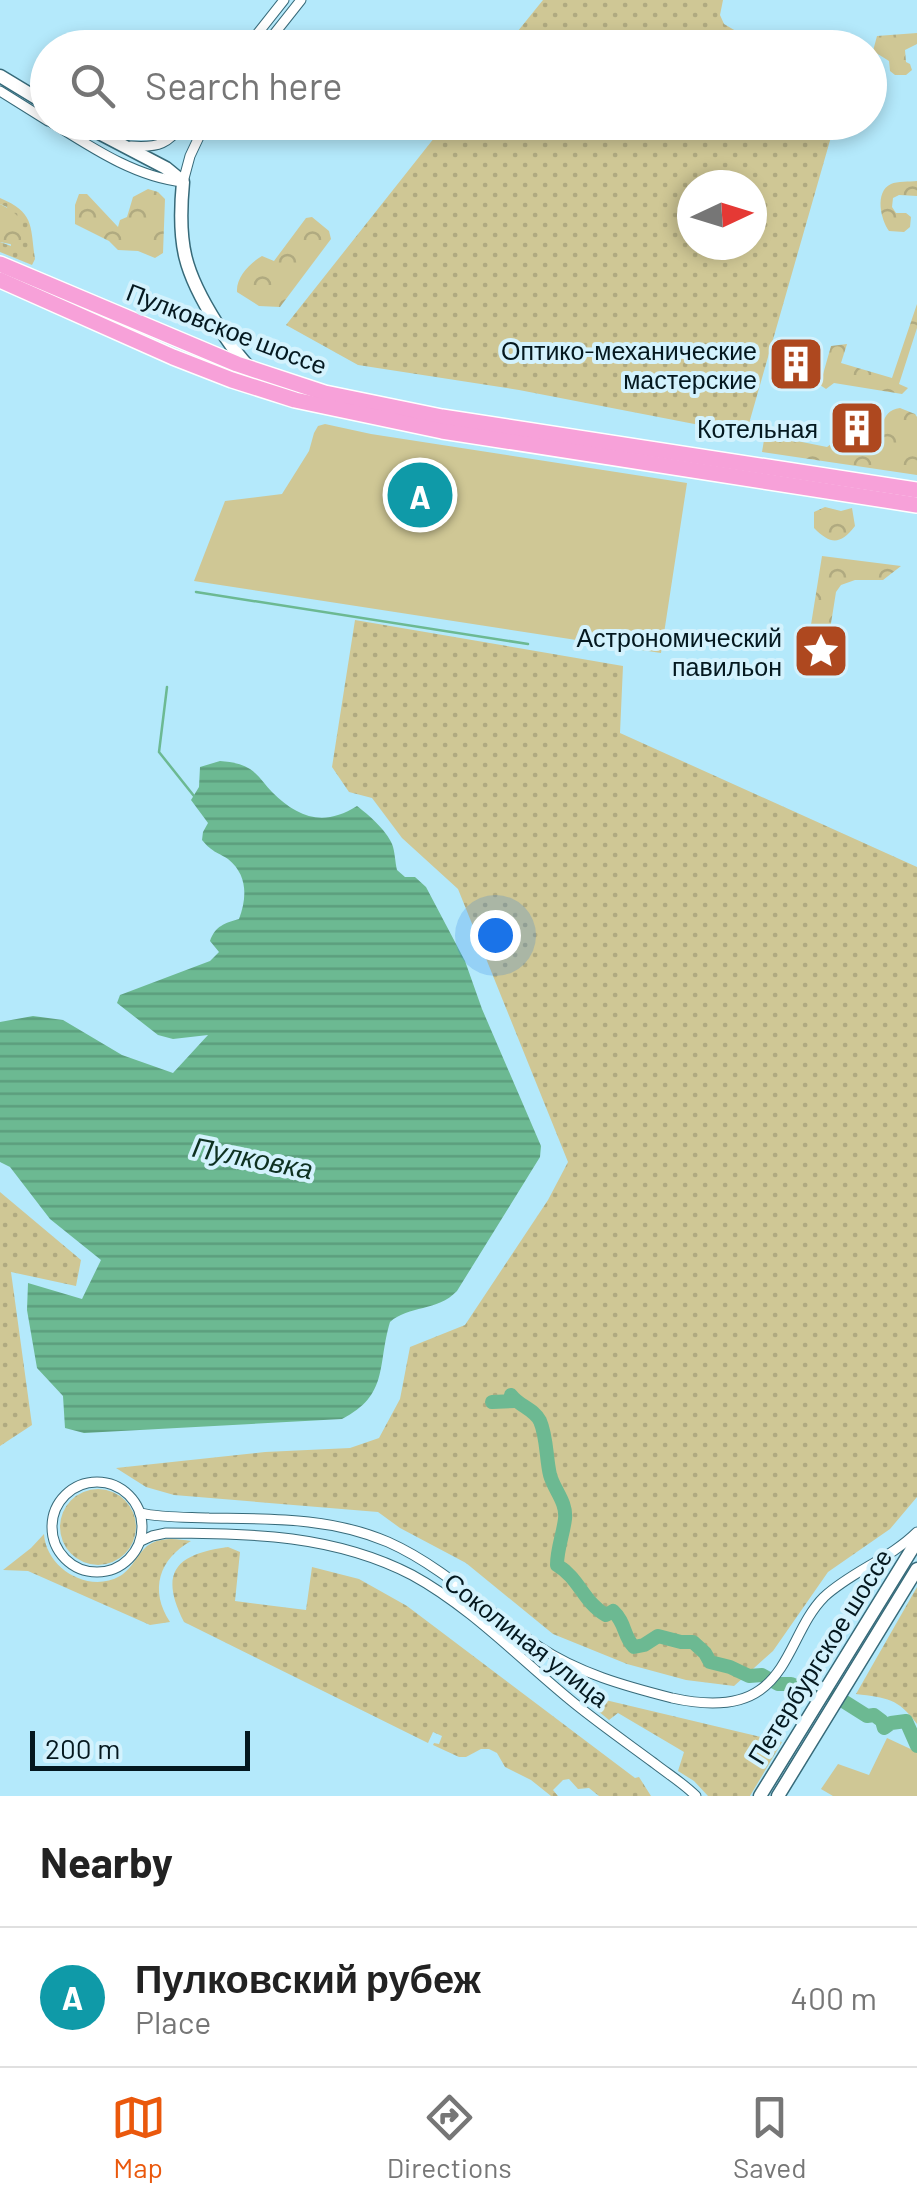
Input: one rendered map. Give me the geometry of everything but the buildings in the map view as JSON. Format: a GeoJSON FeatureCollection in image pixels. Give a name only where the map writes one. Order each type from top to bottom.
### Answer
{"type":"FeatureCollection","features":[{"type":"Feature","properties":{"kind":"highway","name":"Пулковское шоссе"},"geometry":{"type":"LineString","coordinates":[[0,264],[251,369],[325,392],[400,410],[750,458],[917,490]]}},
{"type":"Feature","properties":{"kind":"highway","name":"Пулковское шоссе"},"geometry":{"type":"LineString","coordinates":[[0,280],[172,356],[295,400],[442,430],[917,505]]}},
{"type":"Feature","properties":{"kind":"main road"},"geometry":{"type":"LineString","coordinates":[[0,76],[30,94]]}},
{"type":"Feature","properties":{"kind":"main road"},"geometry":{"type":"LineString","coordinates":[[110,140],[166,168],[183,182],[181,235],[188,274],[234,350],[251,369]]}},
{"type":"Feature","properties":{"kind":"main road","name":"Петербургское шоссе"},"geometry":{"type":"LineString","coordinates":[[760,1796],[916,1536]]}},
{"type":"Feature","properties":{"kind":"main road","name":"Петербургское шоссе"},"geometry":{"type":"LineString","coordinates":[[778,1796],[917,1569]]}},
{"type":"Feature","properties":{"kind":"street"},"geometry":{"type":"LineString","coordinates":[[260,30],[284,0]]}},
{"type":"Feature","properties":{"kind":"street"},"geometry":{"type":"LineString","coordinates":[[277,30],[301,0]]}},
{"type":"Feature","properties":{"kind":"street"},"geometry":{"type":"LineString","coordinates":[[0,90],[30,110]]}},
{"type":"Feature","properties":{"kind":"street"},"geometry":{"type":"LineString","coordinates":[[80,140],[161,180],[183,182],[197,140]]}},
{"type":"Feature","properties":{"kind":"street"},"geometry":{"type":"LineString","coordinates":[[114,142],[150,147],[168,140]]}},
{"type":"Feature","properties":{"kind":"street"},"geometry":{"type":"LineString","coordinates":[[91,1482],[119,1488],[134,1500],[140,1513],[140,1541],[133,1556],[120,1567],[88,1572],[73,1566],[55,1545],[52,1528],[62,1498],[91,1482]]}},
{"type":"Feature","properties":{"kind":"street","name":"Соколиная улица"},"geometry":{"type":"LineString","coordinates":[[140,1513],[297,1520],[340,1526],[390,1543],[451,1579],[536,1644],[578,1669],[699,1704],[752,1696],[765,1686],[778,1671],[809,1615],[828,1594],[916,1536]]}},
{"type":"Feature","properties":{"kind":"street","name":"Соколиная улица"},"geometry":{"type":"LineString","coordinates":[[140,1541],[166,1533],[309,1540],[348,1549],[414,1576],[510,1647],[577,1705],[696,1796]]}},
{"type":"Feature","properties":{"kind":"green space"},"geometry":{"type":"Polygon","coordinates":[[[543,0],[723,0],[720,15],[724,24],[734,30],[519,30],[543,0]]]}},
{"type":"Feature","properties":{"kind":"green space"},"geometry":{"type":"Polygon","coordinates":[[[917,33],[917,44],[905,50],[906,62],[912,70],[906,75],[890,71],[887,35],[917,33]]]}},
{"type":"Feature","properties":{"kind":"green space"},"geometry":{"type":"Polygon","coordinates":[[[433,140],[830,140],[746,434],[519,390],[358,365],[286,325],[433,140]]]}},
{"type":"Feature","properties":{"kind":"green space"},"geometry":{"type":"Polygon","coordinates":[[[917,181],[917,196],[893,198],[896,213],[911,217],[910,227],[904,232],[889,231],[882,213],[882,193],[894,183],[917,181]]]}},
{"type":"Feature","properties":{"kind":"green space"},"geometry":{"type":"Polygon","coordinates":[[[148,189],[165,199],[163,253],[155,258],[138,251],[118,250],[109,241],[75,224],[79,194],[87,194],[118,227],[120,220],[127,217],[133,197],[148,189]]]}},
{"type":"Feature","properties":{"kind":"green space"},"geometry":{"type":"Polygon","coordinates":[[[0,198],[20,209],[29,221],[35,259],[32,265],[0,252],[0,242],[11,246],[7,207],[0,204],[0,198]]]}},
{"type":"Feature","properties":{"kind":"green space"},"geometry":{"type":"Polygon","coordinates":[[[0,204],[20,220],[20,246],[0,242],[0,204]]]}},
{"type":"Feature","properties":{"kind":"green space"},"geometry":{"type":"Polygon","coordinates":[[[312,217],[329,231],[331,239],[280,307],[259,306],[237,292],[241,276],[249,267],[262,256],[274,261],[306,218],[312,217]]]}},
{"type":"Feature","properties":{"kind":"green space"},"geometry":{"type":"Polygon","coordinates":[[[917,304],[917,328],[899,384],[908,388],[902,394],[834,383],[826,389],[820,385],[831,346],[847,344],[841,363],[892,378],[917,304]]]}},
{"type":"Feature","properties":{"kind":"green space"},"geometry":{"type":"Polygon","coordinates":[[[900,408],[917,417],[917,475],[762,452],[764,440],[772,436],[827,447],[831,444],[880,450],[885,418],[900,408]]]}},
{"type":"Feature","properties":{"kind":"green space"},"geometry":{"type":"Polygon","coordinates":[[[325,424],[687,483],[661,653],[194,581],[225,501],[282,494],[309,451],[318,426],[325,424]]]}},
{"type":"Feature","properties":{"kind":"green space"},"geometry":{"type":"Polygon","coordinates":[[[825,507],[841,511],[852,508],[855,526],[845,537],[830,540],[814,528],[814,512],[825,507]]]}},
{"type":"Feature","properties":{"kind":"green space"},"geometry":{"type":"Polygon","coordinates":[[[822,556],[901,566],[883,580],[855,580],[841,585],[836,592],[829,636],[821,632],[805,662],[822,556]]]}},
{"type":"Feature","properties":{"kind":"green space"},"geometry":{"type":"Polygon","coordinates":[[[355,620],[623,666],[620,733],[917,867],[917,1497],[890,1529],[828,1572],[773,1651],[734,1686],[686,1680],[627,1664],[553,1634],[466,1563],[378,1512],[174,1495],[146,1487],[116,1468],[265,1452],[350,1448],[379,1438],[400,1399],[410,1347],[465,1325],[548,1200],[568,1162],[458,889],[402,838],[372,798],[349,792],[332,767],[355,620]]]}},
{"type":"Feature","properties":{"kind":"green space"},"geometry":{"type":"Polygon","coordinates":[[[0,1192],[81,1260],[76,1286],[11,1272],[32,1425],[0,1446],[0,1192]]]}},
{"type":"Feature","properties":{"kind":"green space"},"geometry":{"type":"Polygon","coordinates":[[[98,1489],[125,1500],[136,1527],[125,1554],[98,1565],[71,1554],[60,1527],[71,1500],[98,1489]]]}},
{"type":"Feature","properties":{"kind":"green space"},"geometry":{"type":"Polygon","coordinates":[[[44,1534],[60,1567],[82,1580],[95,1582],[120,1576],[152,1543],[166,1539],[191,1541],[171,1557],[161,1576],[160,1598],[170,1622],[150,1625],[28,1571],[3,1570],[44,1534]]]}},
{"type":"Feature","properties":{"kind":"green space"},"geometry":{"type":"Polygon","coordinates":[[[228,1547],[240,1552],[235,1601],[306,1610],[312,1567],[359,1579],[407,1606],[635,1778],[639,1777],[651,1796],[599,1796],[589,1788],[578,1789],[569,1779],[553,1790],[558,1796],[551,1796],[505,1767],[497,1753],[489,1749],[459,1757],[433,1745],[439,1744],[442,1736],[433,1732],[428,1743],[184,1622],[173,1590],[177,1568],[196,1554],[228,1547]]]}},
{"type":"Feature","properties":{"kind":"green space"},"geometry":{"type":"Polygon","coordinates":[[[917,1587],[917,1724],[891,1701],[856,1694],[917,1587]]]}},
{"type":"Feature","properties":{"kind":"green space"},"geometry":{"type":"Polygon","coordinates":[[[563,1682],[597,1698],[782,1742],[750,1796],[708,1796],[678,1771],[684,1752],[618,1713],[609,1720],[563,1682]]]}},
{"type":"Feature","properties":{"kind":"green space"},"geometry":{"type":"Polygon","coordinates":[[[887,1738],[917,1752],[917,1796],[833,1796],[821,1789],[838,1764],[869,1775],[887,1738]]]}},
{"type":"Feature","properties":{"kind":"water"},"geometry":{"type":"Polygon","coordinates":[[[220,761],[250,769],[282,801],[302,813],[322,818],[357,806],[386,833],[397,870],[405,877],[415,877],[426,887],[465,961],[541,1146],[540,1157],[457,1291],[441,1302],[390,1322],[379,1378],[368,1400],[357,1410],[342,1419],[84,1433],[65,1428],[63,1396],[37,1368],[27,1310],[28,1283],[82,1299],[101,1260],[50,1219],[10,1167],[0,1162],[0,1022],[33,1016],[63,1020],[122,1055],[173,1073],[208,1035],[173,1039],[158,1035],[117,1003],[120,995],[210,961],[219,952],[210,941],[215,932],[239,919],[244,895],[242,879],[235,865],[202,840],[208,823],[191,800],[199,787],[200,767],[220,761]]]}},
{"type":"Feature","properties":{"kind":"waterway"},"geometry":{"type":"LineString","coordinates":[[196,592],[528,644]]}},
{"type":"Feature","properties":{"kind":"waterway"},"geometry":{"type":"LineString","coordinates":[[167,687],[159,752],[194,796]]}},
{"type":"Feature","properties":{"kind":"waterway","name":"Пулковка"},"geometry":{"type":"LineString","coordinates":[[511,1395],[540,1421],[550,1475],[564,1507],[557,1565],[598,1610],[606,1615],[613,1611],[634,1647],[658,1636],[693,1642],[710,1662],[815,1694],[829,1692],[867,1716],[874,1715],[884,1728],[906,1721],[917,1746]]}},
{"type":"Feature","properties":{"kind":"waterway","name":"Пулковка"},"geometry":{"type":"LineString","coordinates":[[492,1402],[515,1401]]}},
{"type":"Feature","properties":{"kind":"place","name":"Оптико-механические мастерские"},"geometry":{"type":"Point","coordinates":[796,364]}},
{"type":"Feature","properties":{"kind":"place","name":"Котельная"},"geometry":{"type":"Point","coordinates":[857,428]}},
{"type":"Feature","properties":{"kind":"place","name":"Пулковский рубеж"},"geometry":{"type":"Point","coordinates":[420,495]}},
{"type":"Feature","properties":{"kind":"place","name":"Астрономический павильон"},"geometry":{"type":"Point","coordinates":[821,651]}}]}
